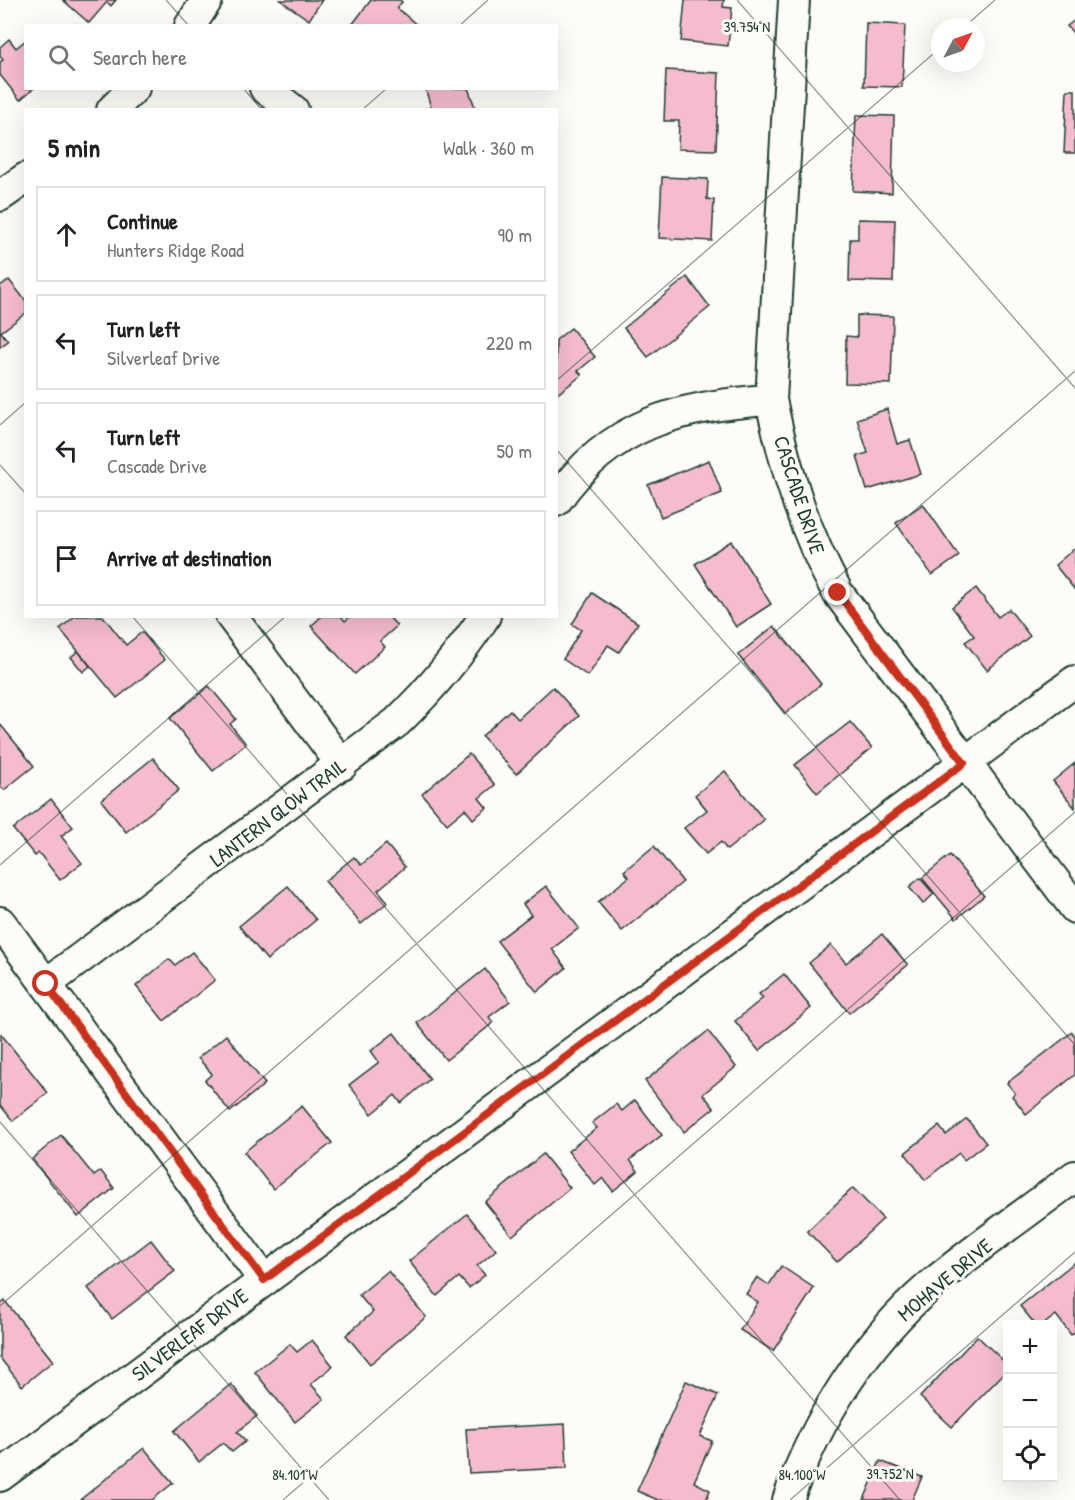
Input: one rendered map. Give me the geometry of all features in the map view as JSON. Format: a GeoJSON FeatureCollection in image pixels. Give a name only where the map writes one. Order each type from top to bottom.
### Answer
{"type":"FeatureCollection","features":[{"type":"Feature","properties":{"kind":"street"},"geometry":{"type":"LineString","coordinates":[[191,24],[207,0]]}},
{"type":"Feature","properties":{"kind":"street","name":"CASCADE DRIVE"},"geometry":{"type":"LineString","coordinates":[[794,0],[771,400],[780,443],[801,515],[819,558],[838,593],[1075,908]]}},
{"type":"Feature","properties":{"kind":"street"},"geometry":{"type":"LineString","coordinates":[[114,108],[132,90]]}},
{"type":"Feature","properties":{"kind":"street"},"geometry":{"type":"LineString","coordinates":[[268,90],[290,108]]}},
{"type":"Feature","properties":{"kind":"street"},"geometry":{"type":"LineString","coordinates":[[0,196],[24,179]]}},
{"type":"Feature","properties":{"kind":"street"},"geometry":{"type":"LineString","coordinates":[[558,499],[587,465],[615,441],[644,424],[681,411],[720,403],[771,400]]}},
{"type":"Feature","properties":{"kind":"street"},"geometry":{"type":"LineString","coordinates":[[232,618],[342,765]]}},
{"type":"Feature","properties":{"kind":"street","name":"LANTERN GLOW TRAIL"},"geometry":{"type":"LineString","coordinates":[[46,984],[397,722],[431,689],[461,654],[484,618]]}},
{"type":"Feature","properties":{"kind":"street","name":"SILVERLEAF DRIVE"},"geometry":{"type":"LineString","coordinates":[[0,1476],[1075,681]]}},
{"type":"Feature","properties":{"kind":"street"},"geometry":{"type":"LineString","coordinates":[[0,922],[264,1280]]}},
{"type":"Feature","properties":{"kind":"street","name":"MOHAVE DRIVE"},"geometry":{"type":"LineString","coordinates":[[788,1500],[795,1478],[838,1397],[883,1335],[930,1286],[1075,1176]]}},
{"type":"Feature","properties":{"kind":"building"},"geometry":{"type":"Polygon","coordinates":[[[63,0],[116,0],[111,6],[107,2],[89,23],[63,0]]]}},
{"type":"Feature","properties":{"kind":"building"},"geometry":{"type":"Polygon","coordinates":[[[280,0],[322,0],[309,20],[280,0]]]}},
{"type":"Feature","properties":{"kind":"building"},"geometry":{"type":"Polygon","coordinates":[[[371,0],[400,0],[402,2],[397,8],[416,24],[353,24],[371,0]]]}},
{"type":"Feature","properties":{"kind":"building"},"geometry":{"type":"Polygon","coordinates":[[[685,0],[724,0],[723,7],[732,8],[728,46],[681,41],[685,0]]]}},
{"type":"Feature","properties":{"kind":"building"},"geometry":{"type":"Polygon","coordinates":[[[1075,20],[1075,35],[1067,26],[1075,20]]]}},
{"type":"Feature","properties":{"kind":"building"},"geometry":{"type":"Polygon","coordinates":[[[866,23],[905,25],[902,87],[864,86],[866,23]]]}},
{"type":"Feature","properties":{"kind":"building"},"geometry":{"type":"Polygon","coordinates":[[[9,39],[16,48],[24,42],[24,90],[32,90],[20,100],[0,75],[0,62],[3,60],[0,56],[0,47],[9,39]]]}},
{"type":"Feature","properties":{"kind":"building"},"geometry":{"type":"Polygon","coordinates":[[[666,70],[719,73],[716,150],[678,149],[679,121],[664,121],[666,70]]]}},
{"type":"Feature","properties":{"kind":"building"},"geometry":{"type":"Polygon","coordinates":[[[426,90],[469,90],[475,108],[431,108],[426,90]]]}},
{"type":"Feature","properties":{"kind":"building"},"geometry":{"type":"Polygon","coordinates":[[[1067,90],[1075,90],[1075,153],[1064,153],[1067,90]]]}},
{"type":"Feature","properties":{"kind":"building"},"geometry":{"type":"Polygon","coordinates":[[[856,115],[894,116],[892,193],[853,191],[856,115]]]}},
{"type":"Feature","properties":{"kind":"building"},"geometry":{"type":"Polygon","coordinates":[[[662,177],[708,179],[707,199],[714,200],[712,241],[659,238],[662,177]]]}},
{"type":"Feature","properties":{"kind":"building"},"geometry":{"type":"Polygon","coordinates":[[[858,219],[895,220],[893,282],[849,281],[850,239],[858,239],[858,219]]]}},
{"type":"Feature","properties":{"kind":"building"},"geometry":{"type":"Polygon","coordinates":[[[687,277],[710,307],[648,357],[624,328],[687,277]]]}},
{"type":"Feature","properties":{"kind":"building"},"geometry":{"type":"Polygon","coordinates":[[[9,280],[24,299],[24,315],[1,332],[8,341],[0,347],[0,286],[9,280]]]}},
{"type":"Feature","properties":{"kind":"building"},"geometry":{"type":"Polygon","coordinates":[[[857,315],[893,316],[891,384],[845,383],[846,336],[857,337],[857,315]]]}},
{"type":"Feature","properties":{"kind":"building"},"geometry":{"type":"Polygon","coordinates":[[[571,328],[595,357],[578,371],[582,375],[558,393],[558,338],[571,328]]]}},
{"type":"Feature","properties":{"kind":"building"},"geometry":{"type":"Polygon","coordinates":[[[887,409],[897,444],[910,440],[921,474],[867,490],[857,456],[868,453],[857,419],[887,409]]]}},
{"type":"Feature","properties":{"kind":"building"},"geometry":{"type":"Polygon","coordinates":[[[709,460],[722,493],[661,517],[648,485],[709,460]]]}},
{"type":"Feature","properties":{"kind":"building"},"geometry":{"type":"Polygon","coordinates":[[[923,504],[959,556],[932,575],[896,523],[923,504]]]}},
{"type":"Feature","properties":{"kind":"building"},"geometry":{"type":"Polygon","coordinates":[[[731,541],[771,604],[736,627],[695,564],[731,541]]]}},
{"type":"Feature","properties":{"kind":"building"},"geometry":{"type":"Polygon","coordinates":[[[1075,548],[1075,590],[1055,565],[1075,548]]]}},
{"type":"Feature","properties":{"kind":"building"},"geometry":{"type":"Polygon","coordinates":[[[976,588],[998,617],[1009,609],[1030,636],[987,670],[965,642],[974,636],[952,607],[976,588]]]}},
{"type":"Feature","properties":{"kind":"building"},"geometry":{"type":"Polygon","coordinates":[[[592,593],[638,623],[619,652],[608,645],[588,676],[563,659],[581,630],[572,624],[592,593]]]}},
{"type":"Feature","properties":{"kind":"building"},"geometry":{"type":"Polygon","coordinates":[[[73,618],[105,618],[126,645],[142,632],[165,660],[117,698],[60,629],[73,618]]]}},
{"type":"Feature","properties":{"kind":"building"},"geometry":{"type":"Polygon","coordinates":[[[320,618],[343,618],[345,621],[349,618],[390,618],[397,626],[380,641],[385,647],[355,674],[311,626],[320,618]]]}},
{"type":"Feature","properties":{"kind":"building"},"geometry":{"type":"Polygon","coordinates":[[[774,626],[821,684],[785,714],[738,655],[774,626]]]}},
{"type":"Feature","properties":{"kind":"building"},"geometry":{"type":"Polygon","coordinates":[[[78,651],[90,666],[83,672],[71,657],[78,651]]]}},
{"type":"Feature","properties":{"kind":"building"},"geometry":{"type":"Polygon","coordinates":[[[209,686],[236,719],[230,724],[246,744],[213,771],[170,718],[209,686]]]}},
{"type":"Feature","properties":{"kind":"building"},"geometry":{"type":"Polygon","coordinates":[[[553,687],[579,716],[516,774],[482,736],[510,710],[518,719],[553,687]]]}},
{"type":"Feature","properties":{"kind":"building"},"geometry":{"type":"Polygon","coordinates":[[[850,722],[872,748],[817,793],[795,765],[850,722]]]}},
{"type":"Feature","properties":{"kind":"building"},"geometry":{"type":"Polygon","coordinates":[[[0,724],[34,766],[4,790],[0,786],[0,724]]]}},
{"type":"Feature","properties":{"kind":"building"},"geometry":{"type":"Polygon","coordinates":[[[469,754],[495,785],[479,798],[487,808],[473,819],[465,809],[447,824],[422,794],[469,754]]]}},
{"type":"Feature","properties":{"kind":"building"},"geometry":{"type":"Polygon","coordinates":[[[153,758],[179,790],[126,832],[101,800],[153,758]]]}},
{"type":"Feature","properties":{"kind":"building"},"geometry":{"type":"Polygon","coordinates":[[[1075,763],[1075,808],[1053,781],[1075,763]]]}},
{"type":"Feature","properties":{"kind":"building"},"geometry":{"type":"Polygon","coordinates":[[[725,771],[764,820],[727,850],[721,842],[706,854],[684,828],[707,810],[695,795],[725,771]]]}},
{"type":"Feature","properties":{"kind":"building"},"geometry":{"type":"Polygon","coordinates":[[[51,799],[73,827],[61,836],[82,863],[60,880],[39,853],[35,856],[13,829],[51,799]]]}},
{"type":"Feature","properties":{"kind":"building"},"geometry":{"type":"Polygon","coordinates":[[[386,844],[405,867],[378,890],[388,902],[361,924],[325,881],[354,857],[361,865],[386,844]]]}},
{"type":"Feature","properties":{"kind":"building"},"geometry":{"type":"Polygon","coordinates":[[[654,846],[683,882],[622,931],[598,902],[629,877],[624,871],[654,846]]]}},
{"type":"Feature","properties":{"kind":"building"},"geometry":{"type":"Polygon","coordinates":[[[950,855],[984,896],[956,919],[922,878],[950,855]]]}},
{"type":"Feature","properties":{"kind":"building"},"geometry":{"type":"Polygon","coordinates":[[[920,878],[934,894],[923,904],[909,887],[920,878]]]}},
{"type":"Feature","properties":{"kind":"building"},"geometry":{"type":"Polygon","coordinates":[[[288,886],[316,920],[267,960],[239,926],[288,886]]]}},
{"type":"Feature","properties":{"kind":"building"},"geometry":{"type":"Polygon","coordinates":[[[546,886],[579,928],[552,949],[566,968],[537,992],[497,941],[531,915],[523,904],[546,886]]]}},
{"type":"Feature","properties":{"kind":"building"},"geometry":{"type":"Polygon","coordinates":[[[882,934],[908,965],[849,1013],[809,963],[831,945],[846,963],[882,934]]]}},
{"type":"Feature","properties":{"kind":"building"},"geometry":{"type":"Polygon","coordinates":[[[192,952],[215,980],[164,1021],[136,986],[169,959],[175,965],[192,952]]]}},
{"type":"Feature","properties":{"kind":"building"},"geometry":{"type":"Polygon","coordinates":[[[485,969],[510,1001],[489,1017],[493,1023],[446,1060],[417,1023],[485,969]]]}},
{"type":"Feature","properties":{"kind":"building"},"geometry":{"type":"Polygon","coordinates":[[[784,974],[811,1008],[759,1051],[735,1021],[763,998],[759,994],[784,974]]]}},
{"type":"Feature","properties":{"kind":"building"},"geometry":{"type":"Polygon","coordinates":[[[708,1031],[736,1067],[703,1094],[714,1108],[684,1132],[645,1081],[708,1031]]]}},
{"type":"Feature","properties":{"kind":"building"},"geometry":{"type":"Polygon","coordinates":[[[1072,1032],[1075,1036],[1075,1075],[1026,1114],[1012,1096],[1015,1093],[1007,1083],[1072,1032]]]}},
{"type":"Feature","properties":{"kind":"building"},"geometry":{"type":"Polygon","coordinates":[[[394,1033],[430,1079],[401,1103],[395,1095],[372,1114],[349,1085],[379,1062],[371,1051],[394,1033]]]}},
{"type":"Feature","properties":{"kind":"building"},"geometry":{"type":"Polygon","coordinates":[[[1,1034],[48,1093],[13,1121],[0,1105],[1,1034]]]}},
{"type":"Feature","properties":{"kind":"building"},"geometry":{"type":"Polygon","coordinates":[[[226,1035],[265,1084],[230,1112],[205,1080],[212,1074],[198,1058],[226,1035]]]}},
{"type":"Feature","properties":{"kind":"building"},"geometry":{"type":"Polygon","coordinates":[[[635,1100],[662,1135],[630,1160],[638,1171],[613,1191],[603,1178],[595,1185],[568,1151],[597,1128],[592,1123],[616,1104],[622,1111],[635,1100]]]}},
{"type":"Feature","properties":{"kind":"building"},"geometry":{"type":"Polygon","coordinates":[[[302,1106],[332,1143],[273,1189],[244,1152],[302,1106]]]}},
{"type":"Feature","properties":{"kind":"building"},"geometry":{"type":"Polygon","coordinates":[[[967,1119],[986,1143],[964,1160],[959,1153],[925,1180],[905,1153],[939,1126],[946,1135],[967,1119]]]}},
{"type":"Feature","properties":{"kind":"building"},"geometry":{"type":"Polygon","coordinates":[[[61,1135],[94,1176],[101,1171],[114,1188],[78,1217],[32,1159],[61,1135]]]}},
{"type":"Feature","properties":{"kind":"building"},"geometry":{"type":"Polygon","coordinates":[[[543,1154],[570,1188],[512,1236],[485,1202],[543,1154]]]}},
{"type":"Feature","properties":{"kind":"building"},"geometry":{"type":"Polygon","coordinates":[[[853,1188],[883,1219],[837,1262],[807,1231],[853,1188]]]}},
{"type":"Feature","properties":{"kind":"building"},"geometry":{"type":"Polygon","coordinates":[[[467,1214],[496,1250],[477,1266],[485,1275],[469,1288],[459,1277],[437,1296],[409,1261],[467,1214]]]}},
{"type":"Feature","properties":{"kind":"building"},"geometry":{"type":"Polygon","coordinates":[[[151,1240],[175,1271],[112,1319],[88,1288],[151,1240]]]}},
{"type":"Feature","properties":{"kind":"building"},"geometry":{"type":"Polygon","coordinates":[[[1075,1262],[1075,1332],[1071,1335],[1056,1315],[1049,1320],[1032,1320],[1020,1306],[1075,1262]]]}},
{"type":"Feature","properties":{"kind":"building"},"geometry":{"type":"Polygon","coordinates":[[[781,1266],[814,1288],[773,1351],[740,1330],[758,1302],[746,1294],[757,1277],[769,1285],[781,1266]]]}},
{"type":"Feature","properties":{"kind":"building"},"geometry":{"type":"Polygon","coordinates":[[[388,1271],[426,1317],[370,1364],[346,1335],[373,1312],[359,1295],[388,1271]]]}},
{"type":"Feature","properties":{"kind":"building"},"geometry":{"type":"Polygon","coordinates":[[[5,1301],[53,1361],[22,1386],[0,1358],[0,1305],[5,1301]]]}},
{"type":"Feature","properties":{"kind":"building"},"geometry":{"type":"Polygon","coordinates":[[[977,1336],[1003,1360],[1003,1374],[952,1427],[920,1397],[977,1336]]]}},
{"type":"Feature","properties":{"kind":"building"},"geometry":{"type":"Polygon","coordinates":[[[312,1340],[333,1366],[311,1384],[324,1399],[295,1422],[255,1372],[290,1344],[297,1352],[312,1340]]]}},
{"type":"Feature","properties":{"kind":"building"},"geometry":{"type":"Polygon","coordinates":[[[686,1381],[718,1395],[700,1436],[712,1441],[694,1482],[710,1490],[706,1500],[658,1500],[637,1491],[686,1381]]]}},
{"type":"Feature","properties":{"kind":"building"},"geometry":{"type":"Polygon","coordinates":[[[231,1384],[257,1416],[237,1432],[246,1441],[232,1452],[223,1443],[199,1462],[174,1431],[231,1384]]]}},
{"type":"Feature","properties":{"kind":"building"},"geometry":{"type":"Polygon","coordinates":[[[565,1424],[567,1468],[469,1473],[466,1429],[565,1424]]]}},
{"type":"Feature","properties":{"kind":"building"},"geometry":{"type":"Polygon","coordinates":[[[144,1448],[173,1483],[152,1500],[80,1500],[144,1448]]]}},
{"type":"Feature","properties":{"kind":"building"},"geometry":{"type":"Polygon","coordinates":[[[880,1461],[922,1477],[912,1500],[864,1500],[880,1461]]]}},
{"type":"Feature","properties":{"kind":"route"},"geometry":{"type":"LineString","coordinates":[[46,984],[264,1280],[964,763],[838,593]]}}]}
